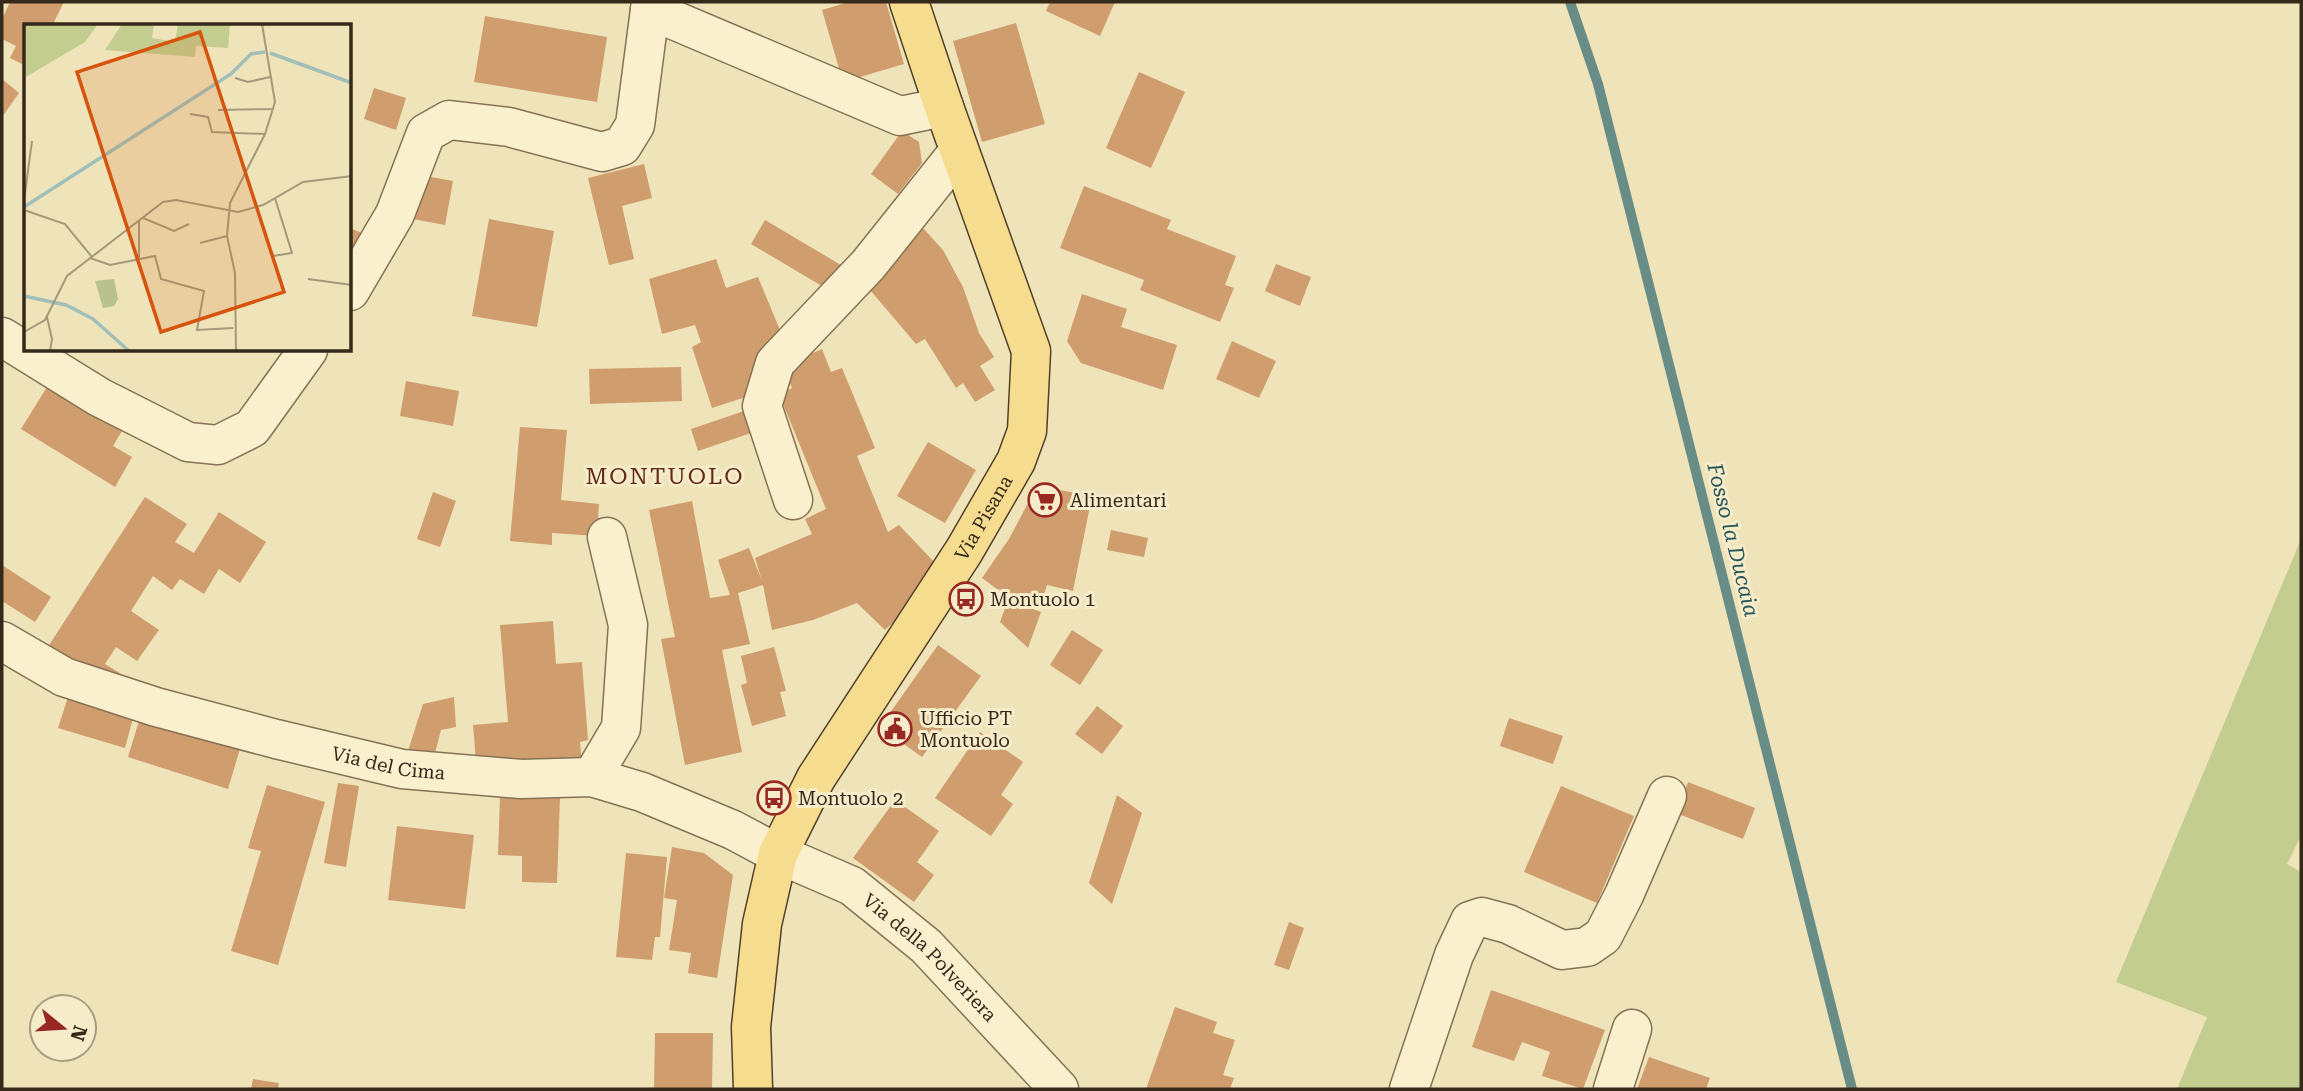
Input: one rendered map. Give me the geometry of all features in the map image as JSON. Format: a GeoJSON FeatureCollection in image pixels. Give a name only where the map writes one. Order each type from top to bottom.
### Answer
{"type":"FeatureCollection","features":[{"type":"Feature","properties":{"kind":"main road","name":"Via Pisana"},"geometry":{"type":"LineString","coordinates":[[753,1089],[751,1027],[762,924],[778,854],[816,778],[964,551],[1016,461],[1027,431],[1031,351],[909,2]]}},
{"type":"Feature","properties":{"kind":"street"},"geometry":{"type":"LineString","coordinates":[[352,288],[395,214],[426,133],[449,120],[509,127],[602,152],[622,146],[635,125],[650,6],[900,116],[944,107]]}},
{"type":"Feature","properties":{"kind":"street"},"geometry":{"type":"LineString","coordinates":[[793,500],[762,406],[775,363],[868,265],[959,151]]}},
{"type":"Feature","properties":{"kind":"street"},"geometry":{"type":"LineString","coordinates":[[2,337],[24,351]]}},
{"type":"Feature","properties":{"kind":"street"},"geometry":{"type":"LineString","coordinates":[[26,352],[99,397],[188,442],[218,445],[253,428],[307,352]]}},
{"type":"Feature","properties":{"kind":"street"},"geometry":{"type":"LineString","coordinates":[[592,777],[621,728],[628,625],[607,537]]}},
{"type":"Feature","properties":{"kind":"street","name":"Via del Cima"},"geometry":{"type":"LineString","coordinates":[[2,640],[64,677],[156,707],[402,769],[522,779],[592,777],[653,797],[733,830],[778,854]]}},
{"type":"Feature","properties":{"kind":"street"},"geometry":{"type":"LineString","coordinates":[[1409,1089],[1454,955],[1470,921],[1482,917],[1508,924],[1562,950],[1587,947],[1603,936],[1625,895],[1667,796]]}},
{"type":"Feature","properties":{"kind":"street","name":"Via della Polveriera"},"geometry":{"type":"LineString","coordinates":[[778,854],[852,886],[926,946],[1059,1089]]}},
{"type":"Feature","properties":{"kind":"street"},"geometry":{"type":"LineString","coordinates":[[1614,1089],[1632,1029]]}},
{"type":"Feature","properties":{"kind":"green space"},"geometry":{"type":"Polygon","coordinates":[[[2301,539],[2301,836],[2287,864],[2301,872],[2301,1089],[2177,1089],[2207,1017],[2116,982],[2301,539]]]}},
{"type":"Feature","properties":{"kind":"building"},"geometry":{"type":"Polygon","coordinates":[[[10,2],[64,2],[53,24],[24,24],[24,65],[10,58],[16,46],[2,39],[2,19],[10,2]]]}},
{"type":"Feature","properties":{"kind":"building"},"geometry":{"type":"Polygon","coordinates":[[[849,2],[886,2],[904,64],[843,82],[822,10],[849,2]]]}},
{"type":"Feature","properties":{"kind":"building"},"geometry":{"type":"Polygon","coordinates":[[[1050,2],[1115,2],[1100,36],[1046,11],[1050,2]]]}},
{"type":"Feature","properties":{"kind":"building"},"geometry":{"type":"Polygon","coordinates":[[[485,16],[607,37],[597,102],[474,82],[485,16]]]}},
{"type":"Feature","properties":{"kind":"building"},"geometry":{"type":"Polygon","coordinates":[[[1016,23],[1045,124],[982,142],[953,41],[1016,23]]]}},
{"type":"Feature","properties":{"kind":"building"},"geometry":{"type":"Polygon","coordinates":[[[1139,72],[1185,92],[1151,168],[1106,148],[1139,72]]]}},
{"type":"Feature","properties":{"kind":"building"},"geometry":{"type":"Polygon","coordinates":[[[2,79],[19,93],[2,117],[2,79]]]}},
{"type":"Feature","properties":{"kind":"building"},"geometry":{"type":"Polygon","coordinates":[[[374,88],[406,98],[396,130],[364,119],[374,88]]]}},
{"type":"Feature","properties":{"kind":"building"},"geometry":{"type":"Polygon","coordinates":[[[902,131],[919,142],[922,163],[898,194],[871,174],[902,131]]]}},
{"type":"Feature","properties":{"kind":"building"},"geometry":{"type":"Polygon","coordinates":[[[644,164],[652,198],[622,206],[634,259],[609,265],[588,178],[644,164]]]}},
{"type":"Feature","properties":{"kind":"building"},"geometry":{"type":"Polygon","coordinates":[[[420,175],[453,181],[445,225],[413,219],[420,175]]]}},
{"type":"Feature","properties":{"kind":"building"},"geometry":{"type":"Polygon","coordinates":[[[1084,186],[1171,220],[1167,229],[1236,256],[1225,285],[1234,288],[1220,322],[1140,290],[1144,280],[1060,248],[1084,186]]]}},
{"type":"Feature","properties":{"kind":"building"},"geometry":{"type":"Polygon","coordinates":[[[489,219],[554,231],[537,327],[472,316],[489,219]]]}},
{"type":"Feature","properties":{"kind":"building"},"geometry":{"type":"Polygon","coordinates":[[[765,220],[846,268],[832,292],[751,244],[765,220]]]}},
{"type":"Feature","properties":{"kind":"building"},"geometry":{"type":"Polygon","coordinates":[[[923,228],[943,250],[963,287],[979,333],[994,357],[980,366],[995,390],[975,402],[963,383],[956,388],[925,339],[916,344],[864,283],[923,228]]]}},
{"type":"Feature","properties":{"kind":"building"},"geometry":{"type":"Polygon","coordinates":[[[352,229],[364,234],[352,261],[352,229]]]}},
{"type":"Feature","properties":{"kind":"building"},"geometry":{"type":"Polygon","coordinates":[[[716,259],[726,288],[758,277],[785,342],[761,392],[712,408],[692,347],[701,342],[695,325],[662,334],[649,279],[716,259]]]}},
{"type":"Feature","properties":{"kind":"building"},"geometry":{"type":"Polygon","coordinates":[[[1276,264],[1311,277],[1300,306],[1265,291],[1276,264]]]}},
{"type":"Feature","properties":{"kind":"building"},"geometry":{"type":"Polygon","coordinates":[[[1082,294],[1127,309],[1121,327],[1177,345],[1163,390],[1081,363],[1067,341],[1082,294]]]}},
{"type":"Feature","properties":{"kind":"building"},"geometry":{"type":"Polygon","coordinates":[[[1232,341],[1276,361],[1259,398],[1216,379],[1232,341]]]}},
{"type":"Feature","properties":{"kind":"building"},"geometry":{"type":"Polygon","coordinates":[[[822,349],[831,372],[842,368],[875,448],[857,456],[888,532],[899,525],[936,564],[917,601],[885,630],[857,603],[813,620],[772,630],[763,585],[738,593],[750,644],[722,650],[742,752],[685,765],[661,639],[675,637],[649,510],[692,501],[710,598],[730,595],[718,560],[749,548],[762,581],[755,558],[812,534],[805,519],[826,509],[779,394],[792,388],[783,366],[822,349]]]}},
{"type":"Feature","properties":{"kind":"building"},"geometry":{"type":"Polygon","coordinates":[[[681,367],[682,401],[590,404],[589,369],[681,367]]]}},
{"type":"Feature","properties":{"kind":"building"},"geometry":{"type":"Polygon","coordinates":[[[406,381],[459,391],[453,426],[400,416],[406,381]]]}},
{"type":"Feature","properties":{"kind":"building"},"geometry":{"type":"Polygon","coordinates":[[[50,382],[125,426],[113,446],[132,457],[115,487],[21,429],[50,382]]]}},
{"type":"Feature","properties":{"kind":"building"},"geometry":{"type":"Polygon","coordinates":[[[750,409],[757,431],[698,451],[691,429],[750,409]]]}},
{"type":"Feature","properties":{"kind":"building"},"geometry":{"type":"Polygon","coordinates":[[[520,427],[567,430],[561,500],[599,504],[597,536],[552,533],[552,545],[510,541],[520,427]]]}},
{"type":"Feature","properties":{"kind":"building"},"geometry":{"type":"Polygon","coordinates":[[[928,442],[976,470],[945,523],[897,496],[928,442]]]}},
{"type":"Feature","properties":{"kind":"building"},"geometry":{"type":"Polygon","coordinates":[[[1037,486],[1092,496],[1073,591],[1047,585],[1041,604],[997,589],[982,578],[1009,539],[1037,486]]]}},
{"type":"Feature","properties":{"kind":"building"},"geometry":{"type":"Polygon","coordinates":[[[433,492],[456,501],[440,547],[417,539],[433,492]]]}},
{"type":"Feature","properties":{"kind":"building"},"geometry":{"type":"Polygon","coordinates":[[[145,497],[187,524],[175,542],[194,553],[219,512],[266,542],[240,583],[219,569],[204,594],[180,579],[172,590],[153,576],[131,611],[159,630],[137,661],[116,647],[105,664],[131,680],[42,656],[145,497]]]}},
{"type":"Feature","properties":{"kind":"building"},"geometry":{"type":"Polygon","coordinates":[[[1111,530],[1148,538],[1144,557],[1107,550],[1111,530]]]}},
{"type":"Feature","properties":{"kind":"building"},"geometry":{"type":"Polygon","coordinates":[[[2,565],[51,597],[35,622],[2,601],[2,565]]]}},
{"type":"Feature","properties":{"kind":"building"},"geometry":{"type":"Polygon","coordinates":[[[1008,600],[1041,612],[1028,648],[1000,622],[1008,600]]]}},
{"type":"Feature","properties":{"kind":"building"},"geometry":{"type":"Polygon","coordinates":[[[553,621],[556,664],[582,662],[588,740],[580,742],[582,764],[477,773],[473,725],[508,722],[500,625],[553,621]]]}},
{"type":"Feature","properties":{"kind":"building"},"geometry":{"type":"Polygon","coordinates":[[[1072,630],[1103,650],[1080,685],[1050,665],[1072,630]]]}},
{"type":"Feature","properties":{"kind":"building"},"geometry":{"type":"Polygon","coordinates":[[[938,645],[981,676],[922,757],[880,727],[938,645]]]}},
{"type":"Feature","properties":{"kind":"building"},"geometry":{"type":"Polygon","coordinates":[[[774,647],[786,691],[780,692],[786,716],[752,726],[741,685],[747,683],[741,656],[774,647]]]}},
{"type":"Feature","properties":{"kind":"building"},"geometry":{"type":"Polygon","coordinates":[[[71,688],[136,707],[125,748],[58,728],[71,688]]]}},
{"type":"Feature","properties":{"kind":"building"},"geometry":{"type":"Polygon","coordinates":[[[454,697],[456,727],[441,730],[434,757],[408,751],[423,704],[454,697]]]}},
{"type":"Feature","properties":{"kind":"building"},"geometry":{"type":"Polygon","coordinates":[[[1097,706],[1123,726],[1102,754],[1075,734],[1097,706]]]}},
{"type":"Feature","properties":{"kind":"building"},"geometry":{"type":"Polygon","coordinates":[[[142,711],[242,742],[228,789],[128,757],[142,711]]]}},
{"type":"Feature","properties":{"kind":"building"},"geometry":{"type":"Polygon","coordinates":[[[1509,718],[1563,736],[1553,764],[1500,746],[1509,718]]]}},
{"type":"Feature","properties":{"kind":"building"},"geometry":{"type":"Polygon","coordinates":[[[980,732],[1023,762],[1001,795],[1013,804],[991,836],[935,798],[980,732]]]}},
{"type":"Feature","properties":{"kind":"building"},"geometry":{"type":"Polygon","coordinates":[[[1688,782],[1755,808],[1743,839],[1676,813],[1688,782]]]}},
{"type":"Feature","properties":{"kind":"building"},"geometry":{"type":"Polygon","coordinates":[[[338,783],[359,786],[346,867],[324,863],[338,783]]]}},
{"type":"Feature","properties":{"kind":"building"},"geometry":{"type":"Polygon","coordinates":[[[267,785],[325,802],[278,965],[231,951],[261,851],[248,848],[267,785]]]}},
{"type":"Feature","properties":{"kind":"building"},"geometry":{"type":"Polygon","coordinates":[[[1561,786],[1634,816],[1597,903],[1524,872],[1561,786]]]}},
{"type":"Feature","properties":{"kind":"building"},"geometry":{"type":"Polygon","coordinates":[[[1117,795],[1142,813],[1112,904],[1089,883],[1117,795]]]}},
{"type":"Feature","properties":{"kind":"building"},"geometry":{"type":"Polygon","coordinates":[[[500,796],[560,797],[557,883],[522,882],[522,856],[498,855],[500,796]]]}},
{"type":"Feature","properties":{"kind":"building"},"geometry":{"type":"Polygon","coordinates":[[[895,800],[939,831],[917,862],[934,875],[914,902],[853,858],[895,800]]]}},
{"type":"Feature","properties":{"kind":"building"},"geometry":{"type":"Polygon","coordinates":[[[397,826],[474,835],[465,909],[388,900],[397,826]]]}},
{"type":"Feature","properties":{"kind":"building"},"geometry":{"type":"Polygon","coordinates":[[[672,847],[704,853],[733,875],[717,978],[688,973],[691,953],[669,950],[677,900],[664,898],[672,847]]]}},
{"type":"Feature","properties":{"kind":"building"},"geometry":{"type":"Polygon","coordinates":[[[626,853],[667,857],[660,937],[655,937],[652,960],[616,957],[626,853]]]}},
{"type":"Feature","properties":{"kind":"building"},"geometry":{"type":"Polygon","coordinates":[[[1289,922],[1304,928],[1289,970],[1274,965],[1289,922]]]}},
{"type":"Feature","properties":{"kind":"building"},"geometry":{"type":"Polygon","coordinates":[[[1491,990],[1605,1030],[1583,1089],[1542,1076],[1550,1052],[1522,1042],[1514,1061],[1472,1047],[1491,990]]]}},
{"type":"Feature","properties":{"kind":"building"},"geometry":{"type":"Polygon","coordinates":[[[1175,1007],[1217,1022],[1213,1033],[1235,1040],[1223,1075],[1234,1078],[1230,1089],[1146,1089],[1175,1007]]]}},
{"type":"Feature","properties":{"kind":"building"},"geometry":{"type":"Polygon","coordinates":[[[655,1033],[713,1033],[712,1089],[654,1089],[655,1033]]]}},
{"type":"Feature","properties":{"kind":"building"},"geometry":{"type":"Polygon","coordinates":[[[1649,1057],[1710,1078],[1706,1089],[1637,1089],[1649,1057]]]}},
{"type":"Feature","properties":{"kind":"building"},"geometry":{"type":"Polygon","coordinates":[[[253,1079],[279,1083],[278,1089],[251,1089],[253,1079]]]}},
{"type":"Feature","properties":{"kind":"waterway","name":"Fosso la Ducaia"},"geometry":{"type":"LineString","coordinates":[[1570,2],[1598,84],[1852,1089]]}},
{"type":"Feature","properties":{"kind":"place","name":"Alimentari"},"geometry":{"type":"Point","coordinates":[1045,500]}},
{"type":"Feature","properties":{"kind":"place","name":"Montuolo 1"},"geometry":{"type":"Point","coordinates":[966,599]}},
{"type":"Feature","properties":{"kind":"place","name":"Ufficio PT Montuolo"},"geometry":{"type":"Point","coordinates":[895,729]}},
{"type":"Feature","properties":{"kind":"place","name":"Montuolo 2"},"geometry":{"type":"Point","coordinates":[774,798]}},
{"type":"Feature","properties":{"kind":"district","name":"MONTUOLO"},"geometry":{"type":"Point","coordinates":[665,476]}}]}
